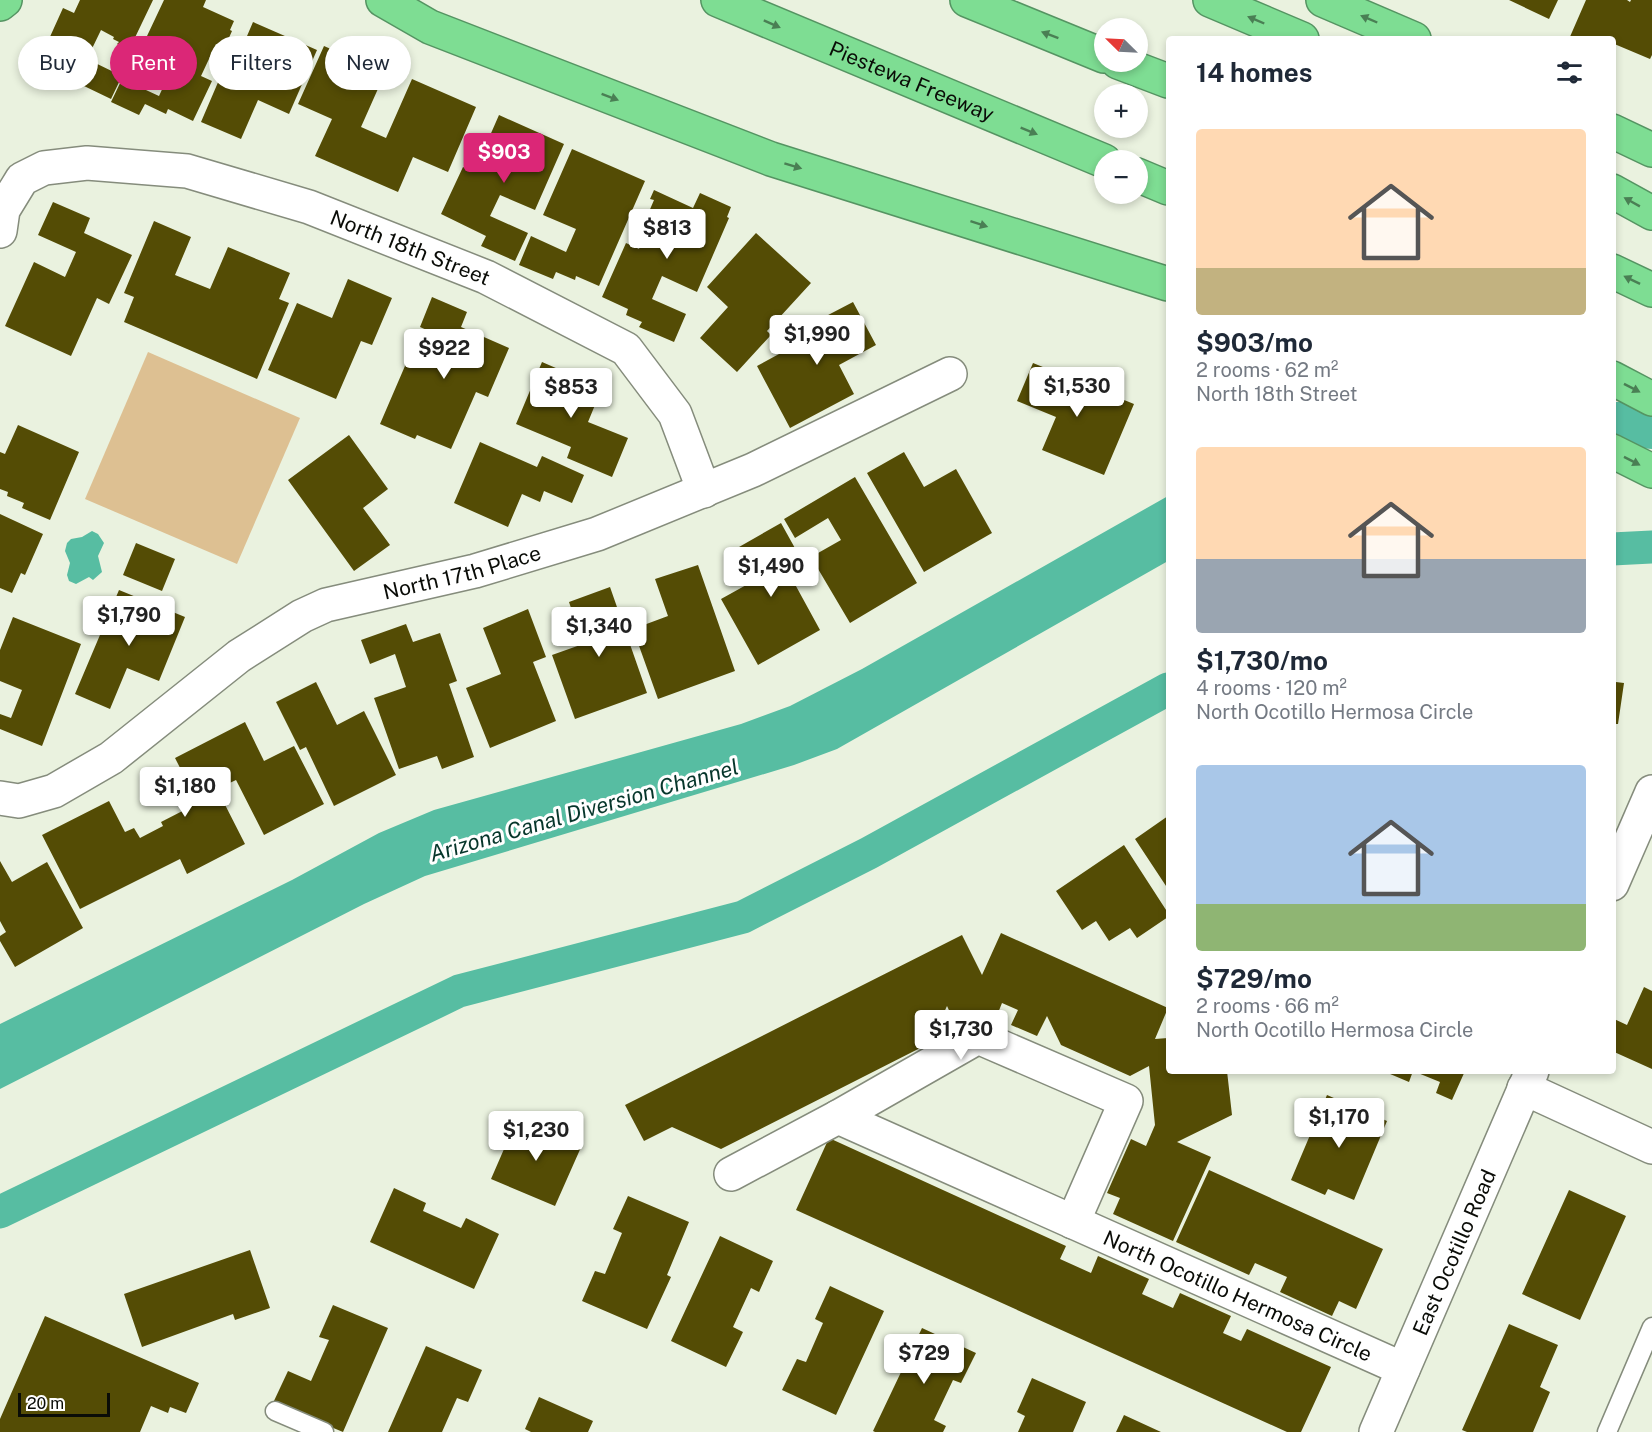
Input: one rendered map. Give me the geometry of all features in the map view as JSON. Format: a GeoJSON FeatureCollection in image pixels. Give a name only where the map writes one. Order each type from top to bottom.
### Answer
{"type":"FeatureCollection","features":[{"type":"Feature","properties":{"kind":"highway"},"geometry":{"type":"LineString","coordinates":[[0,4],[5,0]]}},
{"type":"Feature","properties":{"kind":"highway"},"geometry":{"type":"LineString","coordinates":[[383,0],[430,27],[771,159],[1166,283]]}},
{"type":"Feature","properties":{"kind":"highway","name":"Piestewa Freeway"},"geometry":{"type":"LineString","coordinates":[[718,0],[1094,158]]}},
{"type":"Feature","properties":{"kind":"highway"},"geometry":{"type":"LineString","coordinates":[[967,0],[1094,52]]}},
{"type":"Feature","properties":{"kind":"highway"},"geometry":{"type":"LineString","coordinates":[[1210,0],[1295,36]]}},
{"type":"Feature","properties":{"kind":"highway"},"geometry":{"type":"LineString","coordinates":[[1323,0],[1407,36]]}},
{"type":"Feature","properties":{"kind":"highway"},"geometry":{"type":"LineString","coordinates":[[1144,72],[1166,80]]}},
{"type":"Feature","properties":{"kind":"highway"},"geometry":{"type":"LineString","coordinates":[[1616,133],[1652,150]]}},
{"type":"Feature","properties":{"kind":"highway"},"geometry":{"type":"LineString","coordinates":[[1148,180],[1166,187]]}},
{"type":"Feature","properties":{"kind":"highway"},"geometry":{"type":"LineString","coordinates":[[1616,193],[1652,213]]}},
{"type":"Feature","properties":{"kind":"highway"},"geometry":{"type":"LineString","coordinates":[[1616,273],[1652,290]]}},
{"type":"Feature","properties":{"kind":"highway"},"geometry":{"type":"LineString","coordinates":[[1616,380],[1652,399]]}},
{"type":"Feature","properties":{"kind":"highway"},"geometry":{"type":"LineString","coordinates":[[1616,453],[1652,471]]}},
{"type":"Feature","properties":{"kind":"street","name":"North 18th Street"},"geometry":{"type":"LineString","coordinates":[[0,231],[3,210],[22,178],[44,168],[87,163],[187,171],[309,207],[486,277],[626,349],[675,414],[704,491]]}},
{"type":"Feature","properties":{"kind":"street","name":"North 17th Place"},"geometry":{"type":"LineString","coordinates":[[0,798],[19,801],[54,791],[111,758],[239,656],[302,616],[326,605],[475,571],[597,534],[753,470],[950,374]]}},
{"type":"Feature","properties":{"kind":"street"},"geometry":{"type":"LineString","coordinates":[[1616,875],[1652,792]]}},
{"type":"Feature","properties":{"kind":"street"},"geometry":{"type":"LineString","coordinates":[[731,1174],[838,1117],[978,1037],[1126,1101],[1073,1221]]}},
{"type":"Feature","properties":{"kind":"street"},"geometry":{"type":"LineString","coordinates":[[1528,1080],[1652,1148]]}},
{"type":"Feature","properties":{"kind":"street","name":"East Ocotillo Road"},"geometry":{"type":"LineString","coordinates":[[1376,1432],[1528,1080]]}},
{"type":"Feature","properties":{"kind":"street","name":"North Ocotillo Hermosa Circle"},"geometry":{"type":"LineString","coordinates":[[838,1117],[1403,1369]]}},
{"type":"Feature","properties":{"kind":"lane"},"geometry":{"type":"LineString","coordinates":[[1607,1432],[1652,1327]]}},
{"type":"Feature","properties":{"kind":"lane"},"geometry":{"type":"LineString","coordinates":[[275,1411],[324,1432]]}},
{"type":"Feature","properties":{"kind":"shaded area"},"geometry":{"type":"Polygon","coordinates":[[[148,352],[300,418],[237,564],[85,499],[148,352]]]}},
{"type":"Feature","properties":{"kind":"water"},"geometry":{"type":"Polygon","coordinates":[[[1616,402],[1652,402],[1652,449],[1616,446],[1616,402]]]}},
{"type":"Feature","properties":{"kind":"water","name":"Arizona Canal Diversion Channel"},"geometry":{"type":"Polygon","coordinates":[[[1166,497],[1166,562],[837,749],[794,765],[425,876],[364,904],[0,1089],[0,1024],[292,880],[379,833],[434,810],[741,724],[790,706],[862,669],[1166,497]]]}},
{"type":"Feature","properties":{"kind":"water"},"geometry":{"type":"Polygon","coordinates":[[[92,531],[98,534],[104,543],[98,556],[102,572],[93,580],[89,577],[76,584],[69,581],[67,575],[70,563],[65,551],[67,543],[71,539],[82,537],[92,531]]]}},
{"type":"Feature","properties":{"kind":"building"},"geometry":{"type":"Polygon","coordinates":[[[80,0],[153,0],[136,36],[112,36],[101,30],[98,36],[50,36],[63,8],[74,13],[80,0]]]}},
{"type":"Feature","properties":{"kind":"building"},"geometry":{"type":"Polygon","coordinates":[[[164,0],[206,0],[203,7],[234,21],[230,36],[209,36],[209,59],[201,76],[209,80],[209,87],[193,121],[168,109],[166,114],[145,104],[139,115],[111,102],[117,90],[146,90],[159,96],[162,90],[197,90],[197,36],[147,36],[164,0]]]}},
{"type":"Feature","properties":{"kind":"building"},"geometry":{"type":"Polygon","coordinates":[[[1509,0],[1558,0],[1549,19],[1509,0]]]}},
{"type":"Feature","properties":{"kind":"building"},"geometry":{"type":"Polygon","coordinates":[[[1586,0],[1627,0],[1630,2],[1631,0],[1652,0],[1652,55],[1650,59],[1616,45],[1616,36],[1570,36],[1586,0]]]}},
{"type":"Feature","properties":{"kind":"building"},"geometry":{"type":"Polygon","coordinates":[[[253,22],[285,36],[247,36],[253,22]]]}},
{"type":"Feature","properties":{"kind":"building"},"geometry":{"type":"Polygon","coordinates":[[[324,46],[325,90],[377,90],[361,127],[386,138],[407,90],[411,90],[412,79],[476,107],[448,172],[413,157],[398,192],[315,156],[332,119],[298,104],[304,90],[313,90],[313,71],[324,46]]]}},
{"type":"Feature","properties":{"kind":"building"},"geometry":{"type":"Polygon","coordinates":[[[98,64],[110,70],[110,90],[115,90],[111,99],[92,90],[98,90],[98,64]]]}},
{"type":"Feature","properties":{"kind":"building"},"geometry":{"type":"Polygon","coordinates":[[[215,90],[300,90],[289,114],[258,100],[241,139],[201,122],[215,90]]]}},
{"type":"Feature","properties":{"kind":"building"},"geometry":{"type":"Polygon","coordinates":[[[499,115],[564,144],[535,210],[500,195],[490,216],[528,233],[515,261],[481,246],[486,236],[441,214],[463,167],[474,172],[499,115]]]}},
{"type":"Feature","properties":{"kind":"building"},"geometry":{"type":"Polygon","coordinates":[[[572,149],[645,181],[599,286],[576,276],[575,280],[556,272],[553,279],[519,265],[531,236],[566,252],[576,229],[543,215],[572,149]]]}},
{"type":"Feature","properties":{"kind":"building"},"geometry":{"type":"Polygon","coordinates":[[[654,190],[693,208],[700,193],[731,207],[727,217],[729,218],[697,292],[662,276],[652,299],[686,314],[674,342],[639,327],[642,322],[626,315],[628,309],[602,297],[626,243],[639,249],[650,223],[645,221],[654,200],[650,199],[654,190]]]}},
{"type":"Feature","properties":{"kind":"building"},"geometry":{"type":"Polygon","coordinates":[[[53,202],[90,218],[84,233],[132,255],[109,304],[97,298],[71,356],[5,326],[34,262],[65,277],[76,252],[38,235],[53,202]]]}},
{"type":"Feature","properties":{"kind":"building"},"geometry":{"type":"Polygon","coordinates":[[[154,221],[191,237],[175,275],[210,289],[228,247],[290,273],[279,299],[289,303],[257,379],[124,322],[134,297],[124,293],[154,221]]]}},
{"type":"Feature","properties":{"kind":"building"},"geometry":{"type":"Polygon","coordinates":[[[756,233],[811,283],[767,331],[771,335],[737,372],[700,338],[728,307],[707,287],[756,233]]]}},
{"type":"Feature","properties":{"kind":"building"},"geometry":{"type":"Polygon","coordinates":[[[348,279],[392,298],[372,345],[361,341],[336,399],[268,370],[297,303],[332,318],[348,279]]]}},
{"type":"Feature","properties":{"kind":"building"},"geometry":{"type":"Polygon","coordinates":[[[432,297],[467,312],[461,327],[509,348],[488,397],[476,392],[451,449],[417,435],[415,439],[380,424],[411,352],[446,367],[456,343],[420,327],[432,297]]]}},
{"type":"Feature","properties":{"kind":"building"},"geometry":{"type":"Polygon","coordinates":[[[853,302],[876,345],[839,365],[854,394],[790,428],[757,366],[814,335],[809,325],[853,302]]]}},
{"type":"Feature","properties":{"kind":"building"},"geometry":{"type":"Polygon","coordinates":[[[542,362],[602,388],[588,422],[628,438],[612,477],[567,458],[571,447],[516,424],[542,362]]]}},
{"type":"Feature","properties":{"kind":"building"},"geometry":{"type":"Polygon","coordinates":[[[1033,363],[1134,404],[1104,475],[1042,450],[1056,417],[1017,401],[1033,363]]]}},
{"type":"Feature","properties":{"kind":"building"},"geometry":{"type":"Polygon","coordinates":[[[18,425],[79,452],[50,520],[22,508],[24,503],[7,496],[8,492],[0,489],[0,452],[5,454],[18,425]]]}},
{"type":"Feature","properties":{"kind":"building"},"geometry":{"type":"Polygon","coordinates":[[[349,435],[388,489],[363,508],[390,545],[354,571],[288,480],[349,435]]]}},
{"type":"Feature","properties":{"kind":"building"},"geometry":{"type":"Polygon","coordinates":[[[480,442],[537,467],[542,456],[584,475],[572,503],[544,491],[540,502],[522,494],[508,527],[454,503],[480,442]]]}},
{"type":"Feature","properties":{"kind":"building"},"geometry":{"type":"Polygon","coordinates":[[[904,452],[924,487],[956,469],[992,533],[924,572],[867,473],[904,452]]]}},
{"type":"Feature","properties":{"kind":"building"},"geometry":{"type":"Polygon","coordinates":[[[855,477],[917,583],[850,623],[811,557],[841,540],[828,518],[795,538],[784,519],[855,477]]]}},
{"type":"Feature","properties":{"kind":"building"},"geometry":{"type":"Polygon","coordinates":[[[0,514],[43,534],[25,575],[21,573],[12,593],[0,588],[0,514]]]}},
{"type":"Feature","properties":{"kind":"building"},"geometry":{"type":"Polygon","coordinates":[[[781,523],[806,568],[791,577],[820,630],[758,665],[721,599],[757,579],[739,547],[781,523]]]}},
{"type":"Feature","properties":{"kind":"building"},"geometry":{"type":"Polygon","coordinates":[[[136,543],[175,559],[162,591],[123,575],[136,543]]]}},
{"type":"Feature","properties":{"kind":"building"},"geometry":{"type":"Polygon","coordinates":[[[698,565],[735,671],[658,699],[633,629],[668,616],[655,579],[698,565]]]}},
{"type":"Feature","properties":{"kind":"building"},"geometry":{"type":"Polygon","coordinates":[[[610,587],[647,693],[575,719],[552,655],[583,644],[569,602],[610,587]]]}},
{"type":"Feature","properties":{"kind":"building"},"geometry":{"type":"Polygon","coordinates":[[[119,590],[185,617],[159,681],[127,668],[110,709],[75,694],[119,590]]]}},
{"type":"Feature","properties":{"kind":"building"},"geometry":{"type":"Polygon","coordinates":[[[528,609],[546,657],[533,662],[556,721],[490,748],[466,688],[501,674],[483,628],[528,609]]]}},
{"type":"Feature","properties":{"kind":"building"},"geometry":{"type":"Polygon","coordinates":[[[13,617],[81,644],[42,746],[0,729],[0,714],[11,718],[22,690],[0,681],[0,650],[13,617]]]}},
{"type":"Feature","properties":{"kind":"building"},"geometry":{"type":"Polygon","coordinates":[[[406,624],[413,642],[440,633],[457,681],[449,684],[474,757],[442,769],[437,756],[399,769],[374,698],[406,687],[395,654],[370,664],[361,640],[406,624]]]}},
{"type":"Feature","properties":{"kind":"building"},"geometry":{"type":"Polygon","coordinates":[[[316,682],[337,725],[364,711],[396,775],[334,806],[306,747],[300,750],[276,702],[316,682]]]}},
{"type":"Feature","properties":{"kind":"building"},"geometry":{"type":"Polygon","coordinates":[[[1616,682],[1624,683],[1618,724],[1616,724],[1616,682]]]}},
{"type":"Feature","properties":{"kind":"building"},"geometry":{"type":"Polygon","coordinates":[[[245,722],[264,761],[294,746],[324,804],[264,835],[236,780],[217,789],[245,844],[187,874],[180,859],[80,909],[42,835],[109,801],[125,832],[134,828],[140,838],[163,826],[161,822],[198,803],[175,758],[245,722]]]}},
{"type":"Feature","properties":{"kind":"building"},"geometry":{"type":"Polygon","coordinates":[[[1166,817],[1166,886],[1135,839],[1166,817]]]}},
{"type":"Feature","properties":{"kind":"building"},"geometry":{"type":"Polygon","coordinates":[[[1124,845],[1166,910],[1166,918],[1137,938],[1130,928],[1109,941],[1096,921],[1082,930],[1056,891],[1124,845]]]}},
{"type":"Feature","properties":{"kind":"building"},"geometry":{"type":"Polygon","coordinates":[[[0,861],[12,882],[47,862],[83,928],[15,967],[0,941],[0,936],[6,932],[0,921],[0,861]]]}},
{"type":"Feature","properties":{"kind":"building"},"geometry":{"type":"Polygon","coordinates":[[[1001,933],[1166,1007],[1166,1013],[1155,1039],[1166,1038],[1166,1074],[1227,1074],[1232,1115],[1177,1142],[1211,1157],[1173,1241],[1113,1214],[1120,1198],[1107,1193],[1131,1139],[1146,1146],[1155,1125],[1149,1066],[1130,1076],[1061,1045],[1047,1016],[1037,1036],[1011,1025],[1018,1010],[1002,1003],[996,1018],[955,1023],[947,1006],[930,1043],[721,1149],[672,1127],[644,1141],[625,1105],[962,935],[982,975],[1001,933]]]}},
{"type":"Feature","properties":{"kind":"building"},"geometry":{"type":"Polygon","coordinates":[[[1644,987],[1652,991],[1652,1069],[1616,1053],[1616,1020],[1627,1025],[1644,987]]]}},
{"type":"Feature","properties":{"kind":"building"},"geometry":{"type":"Polygon","coordinates":[[[1390,1074],[1412,1074],[1409,1082],[1390,1074]]]}},
{"type":"Feature","properties":{"kind":"building"},"geometry":{"type":"Polygon","coordinates":[[[1420,1074],[1464,1074],[1452,1100],[1436,1093],[1440,1082],[1420,1074]]]}},
{"type":"Feature","properties":{"kind":"building"},"geometry":{"type":"Polygon","coordinates":[[[1327,1095],[1387,1121],[1354,1200],[1328,1189],[1325,1195],[1291,1180],[1327,1095]]]}},
{"type":"Feature","properties":{"kind":"building"},"geometry":{"type":"Polygon","coordinates":[[[518,1117],[582,1145],[555,1206],[491,1179],[518,1117]]]}},
{"type":"Feature","properties":{"kind":"building"},"geometry":{"type":"Polygon","coordinates":[[[829,1138],[1066,1246],[1060,1259],[1091,1273],[1098,1256],[1149,1279],[1142,1294],[1173,1308],[1180,1293],[1231,1316],[1223,1333],[1241,1341],[1247,1329],[1331,1367],[1301,1432],[1287,1432],[796,1210],[829,1138]]]}},
{"type":"Feature","properties":{"kind":"building"},"geometry":{"type":"Polygon","coordinates":[[[1209,1170],[1383,1249],[1356,1309],[1339,1301],[1332,1316],[1280,1292],[1287,1277],[1255,1263],[1249,1275],[1176,1242],[1209,1170]]]}},
{"type":"Feature","properties":{"kind":"building"},"geometry":{"type":"Polygon","coordinates":[[[394,1188],[426,1203],[423,1211],[461,1228],[466,1218],[499,1234],[474,1289],[370,1242],[394,1188]]]}},
{"type":"Feature","properties":{"kind":"building"},"geometry":{"type":"Polygon","coordinates":[[[1569,1190],[1626,1216],[1580,1320],[1522,1294],[1569,1190]]]}},
{"type":"Feature","properties":{"kind":"building"},"geometry":{"type":"Polygon","coordinates":[[[628,1196],[689,1222],[667,1275],[671,1277],[647,1329],[582,1301],[595,1271],[605,1274],[622,1233],[613,1229],[628,1196]]]}},
{"type":"Feature","properties":{"kind":"building"},"geometry":{"type":"Polygon","coordinates":[[[720,1236],[773,1261],[759,1292],[751,1288],[733,1327],[743,1332],[726,1367],[671,1341],[720,1236]]]}},
{"type":"Feature","properties":{"kind":"building"},"geometry":{"type":"Polygon","coordinates":[[[250,1250],[270,1308],[235,1320],[233,1314],[142,1347],[124,1294],[250,1250]]]}},
{"type":"Feature","properties":{"kind":"building"},"geometry":{"type":"Polygon","coordinates":[[[830,1286],[884,1311],[836,1415],[782,1390],[797,1359],[806,1362],[823,1323],[815,1319],[830,1286]]]}},
{"type":"Feature","properties":{"kind":"building"},"geometry":{"type":"Polygon","coordinates":[[[333,1305],[388,1328],[343,1432],[273,1403],[288,1371],[311,1381],[329,1340],[319,1337],[333,1305]]]}},
{"type":"Feature","properties":{"kind":"building"},"geometry":{"type":"Polygon","coordinates":[[[45,1316],[199,1383],[186,1413],[170,1407],[168,1413],[151,1406],[140,1432],[0,1432],[0,1419],[45,1316]]]}},
{"type":"Feature","properties":{"kind":"building"},"geometry":{"type":"Polygon","coordinates":[[[1509,1324],[1558,1345],[1540,1387],[1550,1392],[1533,1432],[1467,1432],[1462,1430],[1509,1324]]]}},
{"type":"Feature","properties":{"kind":"building"},"geometry":{"type":"Polygon","coordinates":[[[922,1328],[976,1353],[961,1383],[953,1380],[934,1420],[946,1426],[943,1432],[875,1432],[873,1431],[922,1328]]]}},
{"type":"Feature","properties":{"kind":"building"},"geometry":{"type":"Polygon","coordinates":[[[426,1346],[482,1370],[468,1402],[457,1398],[442,1432],[388,1432],[426,1346]]]}},
{"type":"Feature","properties":{"kind":"building"},"geometry":{"type":"Polygon","coordinates":[[[1032,1378],[1086,1402],[1073,1432],[1018,1432],[1025,1416],[1017,1412],[1032,1378]]]}},
{"type":"Feature","properties":{"kind":"building"},"geometry":{"type":"Polygon","coordinates":[[[539,1397],[593,1421],[588,1432],[531,1432],[525,1429],[539,1397]]]}},
{"type":"Feature","properties":{"kind":"building"},"geometry":{"type":"Polygon","coordinates":[[[1124,1415],[1161,1432],[1116,1432],[1124,1415]]]}},
{"type":"Feature","properties":{"kind":"waterway"},"geometry":{"type":"LineString","coordinates":[[1616,549],[1652,547]]}},
{"type":"Feature","properties":{"kind":"waterway"},"geometry":{"type":"LineString","coordinates":[[0,1212],[459,991],[743,917],[869,853],[1166,690]]}}]}
